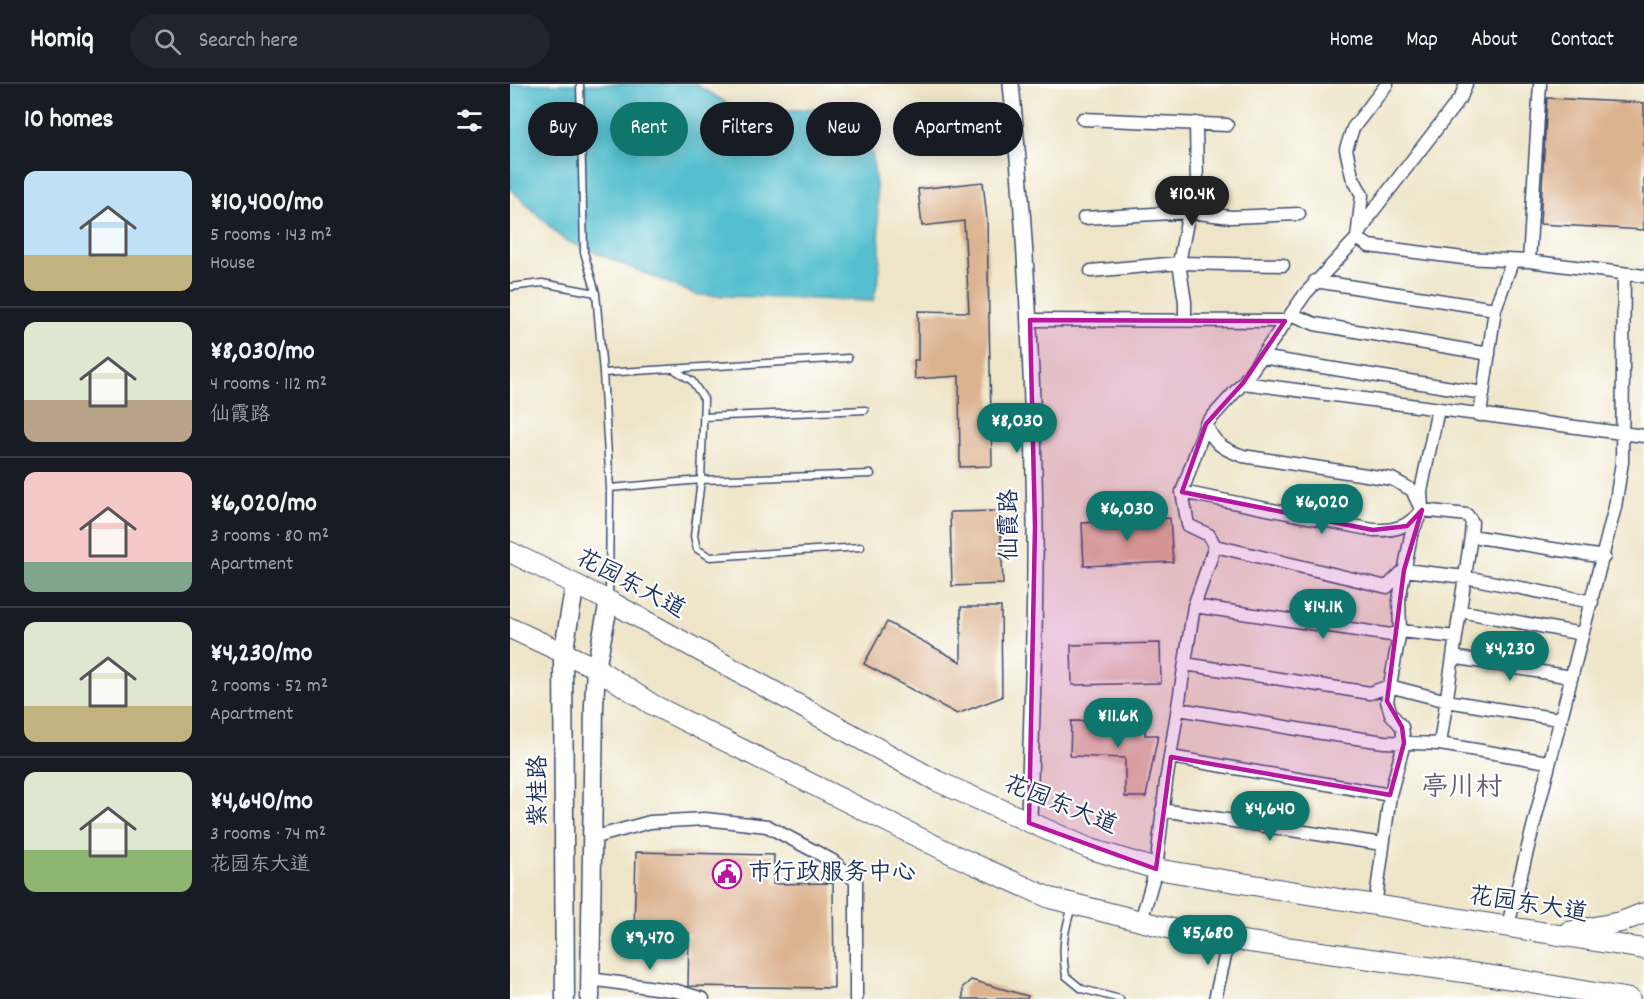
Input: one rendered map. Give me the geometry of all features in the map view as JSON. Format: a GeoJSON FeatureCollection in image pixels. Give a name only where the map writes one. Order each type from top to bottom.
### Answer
{"type":"FeatureCollection","features":[{"type":"Feature","properties":{"kind":"main road","name":"花园东大道"},"geometry":{"type":"LineString","coordinates":[[510,552],[609,601],[937,781],[1088,849],[1156,869],[1543,935],[1644,949]]}},
{"type":"Feature","properties":{"kind":"main road","name":"紫桂路"},"geometry":{"type":"LineString","coordinates":[[565,999],[563,654],[575,584]]}},
{"type":"Feature","properties":{"kind":"main road"},"geometry":{"type":"LineString","coordinates":[[590,999],[596,668],[609,601]]}},
{"type":"Feature","properties":{"kind":"main road"},"geometry":{"type":"LineString","coordinates":[[510,628],[596,668],[652,705],[956,856],[1050,898],[1192,934],[1629,999]]}},
{"type":"Feature","properties":{"kind":"main road"},"geometry":{"type":"LineString","coordinates":[[1543,935],[1601,927],[1644,913]]}},
{"type":"Feature","properties":{"kind":"main road"},"geometry":{"type":"LineString","coordinates":[[1559,988],[1586,999]]}},
{"type":"Feature","properties":{"kind":"street","name":"仙霞路"},"geometry":{"type":"LineString","coordinates":[[1011,84],[1024,206],[1030,320],[1035,526],[1029,824]]}},
{"type":"Feature","properties":{"kind":"street"},"geometry":{"type":"LineString","coordinates":[[1357,238],[1362,195],[1352,176],[1346,149],[1353,128],[1387,84]]}},
{"type":"Feature","properties":{"kind":"street"},"geometry":{"type":"LineString","coordinates":[[1140,921],[1156,869],[1162,810],[1194,606],[1215,546],[1209,535],[1188,525],[1182,492],[1206,424],[1243,383],[1288,317],[1316,281],[1357,238],[1373,212],[1461,97],[1466,84]]}},
{"type":"Feature","properties":{"kind":"street"},"geometry":{"type":"LineString","coordinates":[[1529,261],[1540,84]]}},
{"type":"Feature","properties":{"kind":"street"},"geometry":{"type":"LineString","coordinates":[[1083,119],[1227,125]]}},
{"type":"Feature","properties":{"kind":"street"},"geometry":{"type":"LineString","coordinates":[[1185,320],[1185,302],[1179,263],[1197,185],[1196,123]]}},
{"type":"Feature","properties":{"kind":"street"},"geometry":{"type":"LineString","coordinates":[[1084,218],[1189,212],[1232,217],[1299,213]]}},
{"type":"Feature","properties":{"kind":"street"},"geometry":{"type":"LineString","coordinates":[[1357,238],[1370,246],[1529,261],[1644,276]]}},
{"type":"Feature","properties":{"kind":"street"},"geometry":{"type":"LineString","coordinates":[[1480,414],[1495,309],[1512,261]]}},
{"type":"Feature","properties":{"kind":"street"},"geometry":{"type":"LineString","coordinates":[[1091,271],[1179,263],[1283,265]]}},
{"type":"Feature","properties":{"kind":"street"},"geometry":{"type":"LineString","coordinates":[[1507,929],[1559,719],[1604,557],[1622,462],[1624,274]]}},
{"type":"Feature","properties":{"kind":"street"},"geometry":{"type":"LineString","coordinates":[[1316,281],[1495,309]]}},
{"type":"Feature","properties":{"kind":"street"},"geometry":{"type":"LineString","coordinates":[[1030,320],[1185,320],[1288,317],[1315,324],[1489,354]]}},
{"type":"Feature","properties":{"kind":"street"},"geometry":{"type":"LineString","coordinates":[[1261,357],[1483,393]]}},
{"type":"Feature","properties":{"kind":"street"},"geometry":{"type":"LineString","coordinates":[[1243,383],[1644,436]]}},
{"type":"Feature","properties":{"kind":"street"},"geometry":{"type":"LineString","coordinates":[[1375,906],[1390,795],[1404,743],[1402,727],[1391,714],[1387,701],[1400,631],[1399,600],[1411,535],[1422,510],[1421,491],[1438,409]]}},
{"type":"Feature","properties":{"kind":"street"},"geometry":{"type":"LineString","coordinates":[[1206,424],[1212,440],[1222,449],[1243,456],[1392,479],[1412,490],[1422,510]]}},
{"type":"Feature","properties":{"kind":"street"},"geometry":{"type":"LineString","coordinates":[[1182,492],[1373,530],[1389,531],[1407,526],[1422,510]]}},
{"type":"Feature","properties":{"kind":"street"},"geometry":{"type":"LineString","coordinates":[[1422,510],[1467,515],[1472,522],[1440,744]]}},
{"type":"Feature","properties":{"kind":"street"},"geometry":{"type":"LineString","coordinates":[[1471,536],[1604,557]]}},
{"type":"Feature","properties":{"kind":"street"},"geometry":{"type":"LineString","coordinates":[[1215,546],[1387,587],[1404,570]]}},
{"type":"Feature","properties":{"kind":"street"},"geometry":{"type":"LineString","coordinates":[[1404,570],[1465,578],[1592,602]]}},
{"type":"Feature","properties":{"kind":"street"},"geometry":{"type":"LineString","coordinates":[[1194,606],[1391,635],[1400,631],[1456,637]]}},
{"type":"Feature","properties":{"kind":"street"},"geometry":{"type":"LineString","coordinates":[[1460,611],[1582,634]]}},
{"type":"Feature","properties":{"kind":"street"},"geometry":{"type":"LineString","coordinates":[[1453,657],[1571,677]]}},
{"type":"Feature","properties":{"kind":"street"},"geometry":{"type":"LineString","coordinates":[[1185,664],[1370,693],[1389,686],[1446,701],[1559,719]]}},
{"type":"Feature","properties":{"kind":"street"},"geometry":{"type":"LineString","coordinates":[[1179,709],[1315,732],[1404,743],[1440,744],[1548,762]]}},
{"type":"Feature","properties":{"kind":"street"},"geometry":{"type":"LineString","coordinates":[[1171,757],[1390,795]]}},
{"type":"Feature","properties":{"kind":"street"},"geometry":{"type":"LineString","coordinates":[[1162,810],[1383,844]]}},
{"type":"Feature","properties":{"kind":"street"},"geometry":{"type":"LineString","coordinates":[[592,838],[650,822],[705,819],[767,826],[833,861],[856,881],[856,999]]}},
{"type":"Feature","properties":{"kind":"street"},"geometry":{"type":"LineString","coordinates":[[1215,999],[1229,939]]}},
{"type":"Feature","properties":{"kind":"street"},"geometry":{"type":"LineString","coordinates":[[590,979],[677,991],[703,999]]}},
{"type":"Feature","properties":{"kind":"lane"},"geometry":{"type":"LineString","coordinates":[[580,84],[584,252],[596,293],[610,488],[609,601]]}},
{"type":"Feature","properties":{"kind":"lane"},"geometry":{"type":"LineString","coordinates":[[510,287],[542,283],[596,293]]}},
{"type":"Feature","properties":{"kind":"lane"},"geometry":{"type":"LineString","coordinates":[[603,374],[848,358]]}},
{"type":"Feature","properties":{"kind":"lane"},"geometry":{"type":"LineString","coordinates":[[675,370],[692,381],[704,399],[701,480],[694,536],[697,549],[710,557],[861,547]]}},
{"type":"Feature","properties":{"kind":"lane"},"geometry":{"type":"LineString","coordinates":[[703,417],[865,410]]}},
{"type":"Feature","properties":{"kind":"lane"},"geometry":{"type":"LineString","coordinates":[[610,488],[701,480],[871,474]]}},
{"type":"Feature","properties":{"kind":"lane"},"geometry":{"type":"LineString","coordinates":[[1073,904],[1065,930],[1062,955],[1065,976],[1082,988],[1120,999]]}},
{"type":"Feature","properties":{"kind":"highlighted area"},"geometry":{"type":"Polygon","coordinates":[[[1030,320],[1285,321],[1243,383],[1206,424],[1182,492],[1373,530],[1407,526],[1422,510],[1404,570],[1387,701],[1402,727],[1404,743],[1390,795],[1171,757],[1156,869],[1029,823],[1035,526],[1030,320]]]}},
{"type":"Feature","properties":{"kind":"water"},"geometry":{"type":"Polygon","coordinates":[[[510,84],[695,84],[725,102],[700,102],[700,156],[794,156],[794,110],[806,109],[806,156],[872,156],[880,248],[879,276],[873,301],[697,295],[563,239],[510,188],[510,84]]]}},
{"type":"Feature","properties":{"kind":"building"},"geometry":{"type":"Polygon","coordinates":[[[1547,98],[1644,103],[1644,230],[1540,224],[1547,98]]]}},
{"type":"Feature","properties":{"kind":"building"},"geometry":{"type":"Polygon","coordinates":[[[983,182],[987,219],[992,466],[960,467],[959,376],[915,379],[914,360],[918,360],[918,311],[969,312],[964,221],[922,226],[918,189],[983,182]]]}},
{"type":"Feature","properties":{"kind":"building"},"geometry":{"type":"Polygon","coordinates":[[[1000,511],[1003,584],[952,586],[950,512],[1000,511]]]}},
{"type":"Feature","properties":{"kind":"building"},"geometry":{"type":"Polygon","coordinates":[[[1170,518],[1173,562],[1084,566],[1082,523],[1170,518]]]}},
{"type":"Feature","properties":{"kind":"building"},"geometry":{"type":"Polygon","coordinates":[[[961,607],[1001,607],[1002,697],[957,714],[864,664],[887,622],[961,662],[961,607]]]}},
{"type":"Feature","properties":{"kind":"building"},"geometry":{"type":"Polygon","coordinates":[[[1160,643],[1161,683],[1072,685],[1071,645],[1160,643]]]}},
{"type":"Feature","properties":{"kind":"building"},"geometry":{"type":"Polygon","coordinates":[[[1071,721],[1145,722],[1145,735],[1158,735],[1146,797],[1125,797],[1125,758],[1070,756],[1071,721]]]}},
{"type":"Feature","properties":{"kind":"building"},"geometry":{"type":"Polygon","coordinates":[[[636,852],[774,855],[773,884],[833,883],[834,988],[688,986],[689,933],[634,931],[636,852]]]}},
{"type":"Feature","properties":{"kind":"building"},"geometry":{"type":"Polygon","coordinates":[[[971,980],[1028,996],[1027,999],[963,999],[963,987],[971,980]]]}},
{"type":"Feature","properties":{"kind":"place","name":"市行政服务中心"},"geometry":{"type":"Point","coordinates":[727,874]}},
{"type":"Feature","properties":{"kind":"district","name":"亭川村"},"geometry":{"type":"Point","coordinates":[1462,789]}}]}
